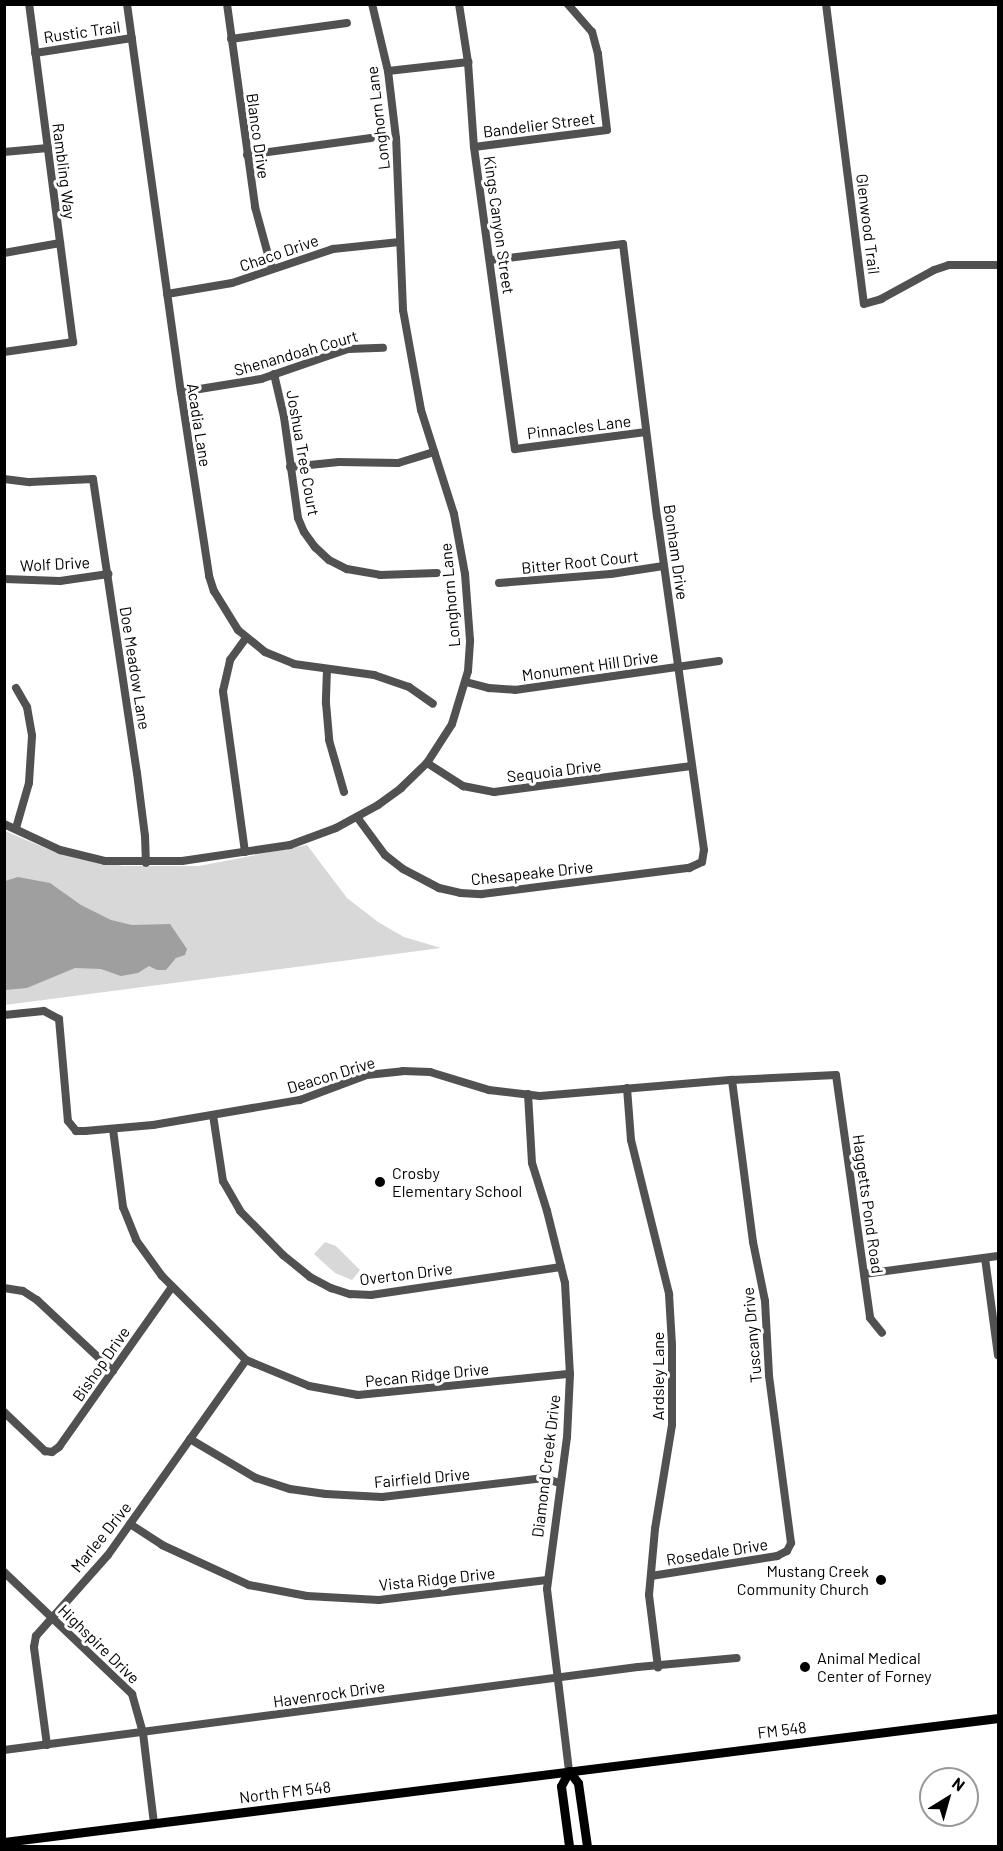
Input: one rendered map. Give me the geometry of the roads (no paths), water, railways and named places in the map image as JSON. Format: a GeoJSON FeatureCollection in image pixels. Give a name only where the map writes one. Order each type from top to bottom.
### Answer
{"type":"FeatureCollection","features":[{"type":"Feature","properties":{"kind":"main road","name":"FM 548"},"geometry":{"type":"LineString","coordinates":[[569,1772],[999,1718]]}},
{"type":"Feature","properties":{"kind":"main road","name":"North FM 548"},"geometry":{"type":"LineString","coordinates":[[8,1844],[569,1772]]}},
{"type":"Feature","properties":{"kind":"main road"},"geometry":{"type":"LineString","coordinates":[[569,1846],[561,1786],[569,1772],[578,1783],[587,1846]]}},
{"type":"Feature","properties":{"kind":"street","name":"Rambling Way"},"geometry":{"type":"LineString","coordinates":[[4,352],[73,342],[29,4]]}},
{"type":"Feature","properties":{"kind":"street","name":"Acadia Lane"},"geometry":{"type":"LineString","coordinates":[[127,4],[209,576],[221,605],[246,638],[279,659],[393,680],[409,687],[433,704]]}},
{"type":"Feature","properties":{"kind":"street","name":"Blanco Drive"},"geometry":{"type":"LineString","coordinates":[[227,4],[257,217],[272,269]]}},
{"type":"Feature","properties":{"kind":"street","name":"Longhorn Lane"},"geometry":{"type":"LineString","coordinates":[[4,824],[60,850],[105,861],[146,863],[182,861],[291,845],[336,828],[401,788],[427,763],[452,724],[466,682],[470,640],[465,574],[454,514],[421,410],[403,310],[396,138],[387,71],[372,4]]}},
{"type":"Feature","properties":{"kind":"street","name":"Kings Canyon Street"},"geometry":{"type":"LineString","coordinates":[[459,4],[468,62],[474,147],[515,449]]}},
{"type":"Feature","properties":{"kind":"street","name":"Bandelier Street"},"geometry":{"type":"LineString","coordinates":[[474,147],[607,130],[598,54],[592,32],[568,4]]}},
{"type":"Feature","properties":{"kind":"street","name":"Glenwood Trail"},"geometry":{"type":"LineString","coordinates":[[826,4],[864,304],[881,300],[934,270],[950,265],[999,265]]}},
{"type":"Feature","properties":{"kind":"street"},"geometry":{"type":"LineString","coordinates":[[231,39],[347,23]]}},
{"type":"Feature","properties":{"kind":"street","name":"Rustic Trail"},"geometry":{"type":"LineString","coordinates":[[35,53],[132,38]]}},
{"type":"Feature","properties":{"kind":"street"},"geometry":{"type":"LineString","coordinates":[[387,71],[468,62]]}},
{"type":"Feature","properties":{"kind":"street"},"geometry":{"type":"LineString","coordinates":[[247,155],[371,138]]}},
{"type":"Feature","properties":{"kind":"street"},"geometry":{"type":"LineString","coordinates":[[4,152],[48,148]]}},
{"type":"Feature","properties":{"kind":"street","name":"Chaco Drive"},"geometry":{"type":"LineString","coordinates":[[167,294],[231,283],[333,249],[400,242]]}},
{"type":"Feature","properties":{"kind":"street"},"geometry":{"type":"LineString","coordinates":[[4,253],[60,243]]}},
{"type":"Feature","properties":{"kind":"street","name":"Bonham Drive"},"geometry":{"type":"LineString","coordinates":[[490,260],[623,244],[663,566],[704,850],[702,862]]}},
{"type":"Feature","properties":{"kind":"street","name":"Shenandoah Court"},"geometry":{"type":"LineString","coordinates":[[181,392],[233,386],[348,349],[383,348]]}},
{"type":"Feature","properties":{"kind":"street","name":"Joshua Tree Court"},"geometry":{"type":"LineString","coordinates":[[274,374],[284,417],[298,518],[304,532],[329,560],[347,570],[364,573],[437,573]]}},
{"type":"Feature","properties":{"kind":"street","name":"Pinnacles Lane"},"geometry":{"type":"LineString","coordinates":[[515,449],[646,432]]}},
{"type":"Feature","properties":{"kind":"street"},"geometry":{"type":"LineString","coordinates":[[290,467],[339,462],[398,463],[434,452]]}},
{"type":"Feature","properties":{"kind":"street","name":"Doe Meadow Lane"},"geometry":{"type":"LineString","coordinates":[[4,479],[30,482],[93,478],[139,784],[146,836],[146,863]]}},
{"type":"Feature","properties":{"kind":"street","name":"Bitter Root Court"},"geometry":{"type":"LineString","coordinates":[[499,583],[611,574],[663,566]]}},
{"type":"Feature","properties":{"kind":"street","name":"Wolf Drive"},"geometry":{"type":"LineString","coordinates":[[4,579],[60,581],[108,574]]}},
{"type":"Feature","properties":{"kind":"street"},"geometry":{"type":"LineString","coordinates":[[244,852],[223,691],[230,660],[246,638]]}},
{"type":"Feature","properties":{"kind":"street","name":"Monument Hill Drive"},"geometry":{"type":"LineString","coordinates":[[466,682],[489,688],[515,690],[719,661]]}},
{"type":"Feature","properties":{"kind":"street"},"geometry":{"type":"LineString","coordinates":[[327,669],[326,703],[329,740],[344,792]]}},
{"type":"Feature","properties":{"kind":"street"},"geometry":{"type":"LineString","coordinates":[[16,688],[27,707],[32,735],[29,783],[16,828]]}},
{"type":"Feature","properties":{"kind":"street","name":"Sequoia Drive"},"geometry":{"type":"LineString","coordinates":[[427,763],[463,786],[494,792],[691,766]]}},
{"type":"Feature","properties":{"kind":"street","name":"Chesapeake Drive"},"geometry":{"type":"LineString","coordinates":[[357,817],[386,855],[403,869],[429,884],[460,893],[494,893],[689,868],[702,862]]}},
{"type":"Feature","properties":{"kind":"street","name":"Deacon Drive"},"geometry":{"type":"LineString","coordinates":[[4,1015],[44,1011],[59,1019],[68,1121],[71,1127],[85,1131],[213,1115],[300,1100],[367,1075],[404,1071],[430,1072],[489,1090],[528,1094],[836,1075]]}},
{"type":"Feature","properties":{"kind":"street","name":"Haggetts Pond Road"},"geometry":{"type":"LineString","coordinates":[[836,1075],[870,1318],[882,1333]]}},
{"type":"Feature","properties":{"kind":"street","name":"Tuscany Drive"},"geometry":{"type":"LineString","coordinates":[[732,1080],[753,1242],[765,1301],[769,1375],[791,1543],[787,1551]]}},
{"type":"Feature","properties":{"kind":"street","name":"Ardsley Lane"},"geometry":{"type":"LineString","coordinates":[[627,1088],[631,1140],[669,1294],[672,1345],[672,1425],[656,1529],[649,1595],[658,1667]]}},
{"type":"Feature","properties":{"kind":"street","name":"Diamond Creek Drive"},"geometry":{"type":"LineString","coordinates":[[528,1094],[532,1163],[565,1283],[570,1374],[567,1437],[548,1580],[569,1772]]}},
{"type":"Feature","properties":{"kind":"street","name":"Overton Drive"},"geometry":{"type":"LineString","coordinates":[[213,1115],[223,1181],[240,1211],[283,1255],[310,1277],[331,1288],[350,1294],[371,1295],[561,1267]]}},
{"type":"Feature","properties":{"kind":"street","name":"Pecan Ridge Drive"},"geometry":{"type":"LineString","coordinates":[[113,1129],[123,1207],[136,1240],[172,1287],[246,1360],[309,1386],[358,1395],[570,1374]]}},
{"type":"Feature","properties":{"kind":"street"},"geometry":{"type":"LineString","coordinates":[[864,1274],[999,1256]]}},
{"type":"Feature","properties":{"kind":"street"},"geometry":{"type":"LineString","coordinates":[[985,1258],[999,1355]]}},
{"type":"Feature","properties":{"kind":"street","name":"Bishop Drive"},"geometry":{"type":"LineString","coordinates":[[4,1412],[50,1453],[59,1447],[172,1287]]}},
{"type":"Feature","properties":{"kind":"street"},"geometry":{"type":"LineString","coordinates":[[4,1288],[23,1292],[37,1300],[113,1371]]}},
{"type":"Feature","properties":{"kind":"street","name":"Marlee Drive"},"geometry":{"type":"LineString","coordinates":[[47,1745],[34,1647],[36,1636],[50,1616],[108,1555],[246,1360]]}},
{"type":"Feature","properties":{"kind":"street","name":"Fairfield Drive"},"geometry":{"type":"LineString","coordinates":[[190,1439],[256,1478],[290,1489],[326,1494],[382,1497],[544,1478],[560,1483]]}},
{"type":"Feature","properties":{"kind":"street","name":"Vista Ridge Drive"},"geometry":{"type":"LineString","coordinates":[[130,1524],[162,1545],[249,1585],[307,1596],[379,1600],[548,1580]]}},
{"type":"Feature","properties":{"kind":"street","name":"Rosedale Drive"},"geometry":{"type":"LineString","coordinates":[[651,1576],[777,1556],[787,1551]]}},
{"type":"Feature","properties":{"kind":"street","name":"Highspire Drive"},"geometry":{"type":"LineString","coordinates":[[4,1572],[126,1686],[136,1703],[143,1733],[154,1824]]}},
{"type":"Feature","properties":{"kind":"street","name":"Havenrock Drive"},"geometry":{"type":"LineString","coordinates":[[4,1750],[638,1667],[658,1667],[737,1658]]}},
{"type":"Feature","properties":{"kind":"place","name":"Crosby Elementary School"},"geometry":{"type":"Point","coordinates":[380,1182]}},
{"type":"Feature","properties":{"kind":"place","name":"Mustang Creek Community Church"},"geometry":{"type":"Point","coordinates":[881,1580]}},
{"type":"Feature","properties":{"kind":"place","name":"Animal Medical Center of Forney"},"geometry":{"type":"Point","coordinates":[805,1667]}}]}
